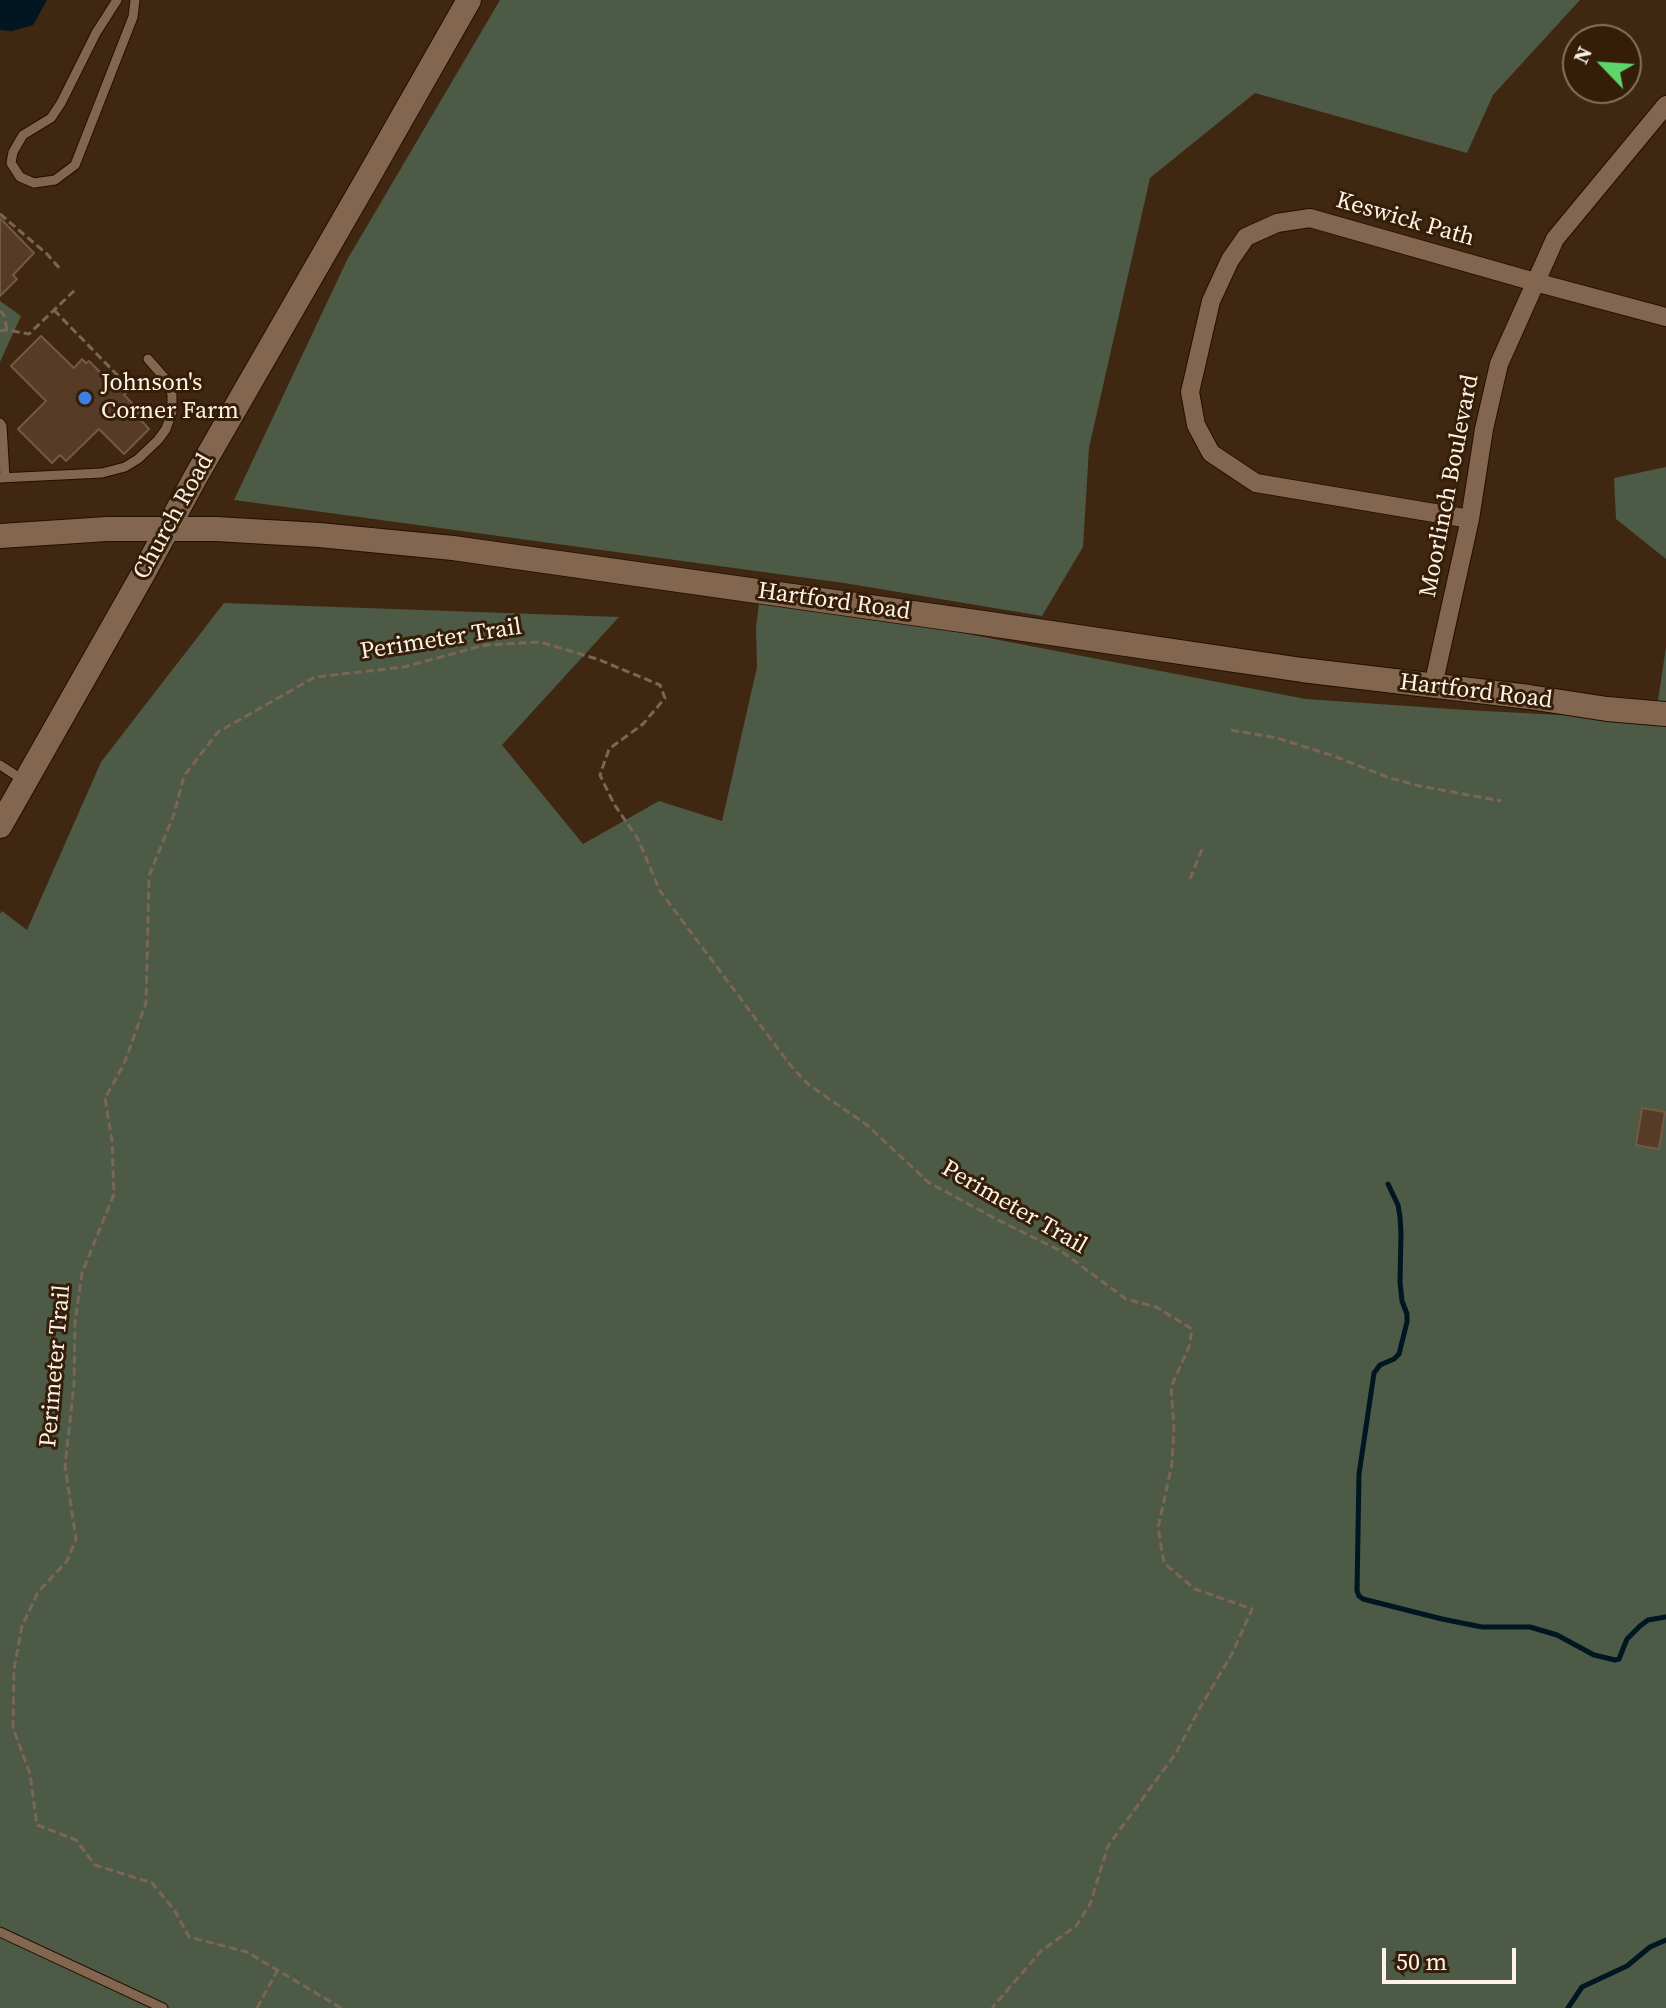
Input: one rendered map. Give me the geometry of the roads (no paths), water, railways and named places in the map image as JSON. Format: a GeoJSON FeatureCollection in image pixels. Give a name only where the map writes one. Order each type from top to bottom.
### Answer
{"type":"FeatureCollection","features":[{"type":"Feature","properties":{"kind":"street","name":"Church Road"},"geometry":{"type":"LineString","coordinates":[[0,826],[469,0]]}},
{"type":"Feature","properties":{"kind":"street","name":"Moorlinch Boulevard"},"geometry":{"type":"LineString","coordinates":[[1433,686],[1470,519],[1484,429],[1499,364],[1555,239],[1666,105]]}},
{"type":"Feature","properties":{"kind":"street","name":"Keswick Path"},"geometry":{"type":"LineString","coordinates":[[1470,519],[1256,483],[1211,453],[1196,425],[1190,392],[1211,301],[1230,260],[1246,237],[1277,223],[1310,218],[1666,317]]}},
{"type":"Feature","properties":{"kind":"street","name":"Hartford Road"},"geometry":{"type":"LineString","coordinates":[[0,536],[107,529],[216,529],[453,548],[1286,668],[1666,714]]}},
{"type":"Feature","properties":{"kind":"lane"},"geometry":{"type":"LineString","coordinates":[[117,0],[51,118],[23,135],[13,152],[11,163],[20,177],[34,183],[55,180],[75,165],[133,17],[135,0]]}},
{"type":"Feature","properties":{"kind":"lane"},"geometry":{"type":"LineString","coordinates":[[0,423],[2,478],[102,473],[125,467],[158,440],[172,412],[169,383],[148,359]]}},
{"type":"Feature","properties":{"kind":"lane"},"geometry":{"type":"LineString","coordinates":[[0,765],[25,782]]}},
{"type":"Feature","properties":{"kind":"lane"},"geometry":{"type":"LineString","coordinates":[[0,1932],[163,2008]]}},
{"type":"Feature","properties":{"kind":"water"},"geometry":{"type":"Polygon","coordinates":[[[0,0],[47,0],[33,25],[12,31],[0,30],[0,0]]]}},
{"type":"Feature","properties":{"kind":"waterway"},"geometry":{"type":"LineString","coordinates":[[1388,1184],[1400,1217],[1400,1282],[1407,1322],[1399,1354],[1380,1365],[1374,1373],[1359,1474],[1359,1596],[1482,1627],[1530,1627],[1557,1635],[1594,1655],[1615,1660],[1619,1659],[1627,1639],[1640,1626],[1648,1620],[1666,1617]]}},
{"type":"Feature","properties":{"kind":"waterway"},"geometry":{"type":"LineString","coordinates":[[1568,2008],[1582,1987],[1627,1966],[1650,1947],[1666,1940]]}},
{"type":"Feature","properties":{"kind":"place","name":"Johnson's Corner Farm"},"geometry":{"type":"Point","coordinates":[85,398]}}]}
